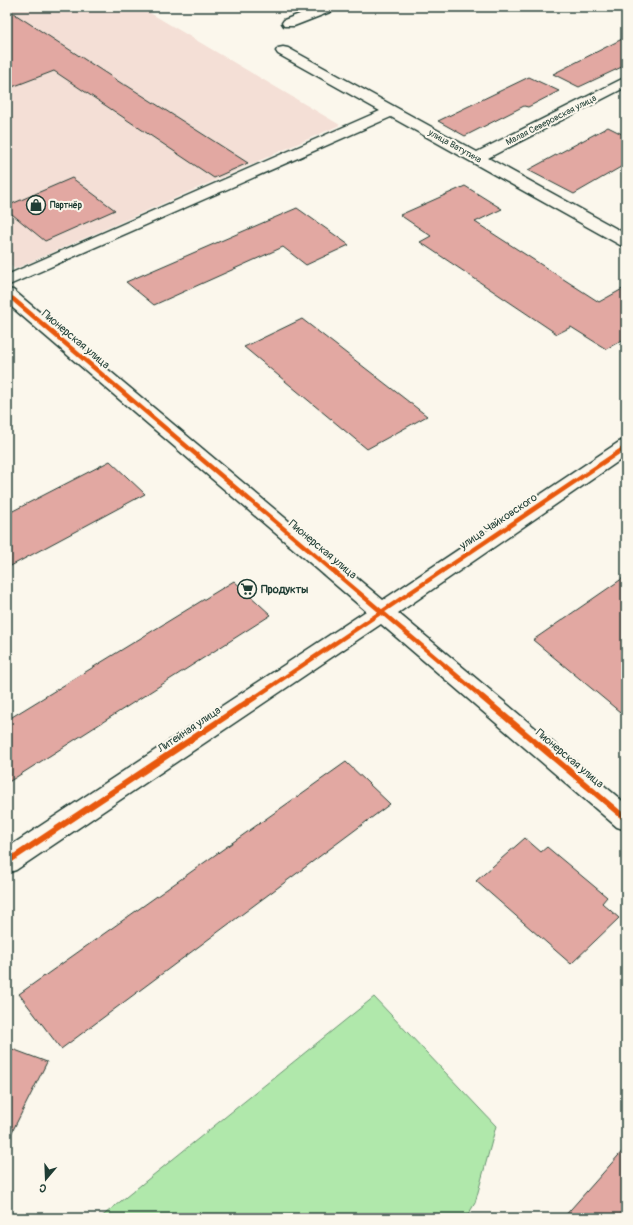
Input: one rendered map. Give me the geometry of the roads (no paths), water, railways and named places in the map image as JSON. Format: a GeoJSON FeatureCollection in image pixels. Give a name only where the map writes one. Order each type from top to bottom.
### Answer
{"type":"FeatureCollection","features":[{"type":"Feature","properties":{"kind":"street"},"geometry":{"type":"LineString","coordinates":[[289,23],[330,7]]}},
{"type":"Feature","properties":{"kind":"street","name":"улица Ватутина"},"geometry":{"type":"LineString","coordinates":[[283,50],[626,241]]}},
{"type":"Feature","properties":{"kind":"street","name":"Малая Северовская улица"},"geometry":{"type":"LineString","coordinates":[[477,158],[626,81]]}},
{"type":"Feature","properties":{"kind":"street"},"geometry":{"type":"LineString","coordinates":[[7,281],[392,111]]}},
{"type":"Feature","properties":{"kind":"street","name":"Пионерская улица"},"geometry":{"type":"LineString","coordinates":[[7,294],[626,819]]}},
{"type":"Feature","properties":{"kind":"street","name":"улица Чайковского"},"geometry":{"type":"LineString","coordinates":[[382,612],[626,447]]}},
{"type":"Feature","properties":{"kind":"street","name":"Литейная улица"},"geometry":{"type":"LineString","coordinates":[[7,862],[382,612]]}},
{"type":"Feature","properties":{"kind":"place","name":"Партнёр"},"geometry":{"type":"Point","coordinates":[36,205]}},
{"type":"Feature","properties":{"kind":"place","name":"Продукты"},"geometry":{"type":"Point","coordinates":[247,589]}}]}
